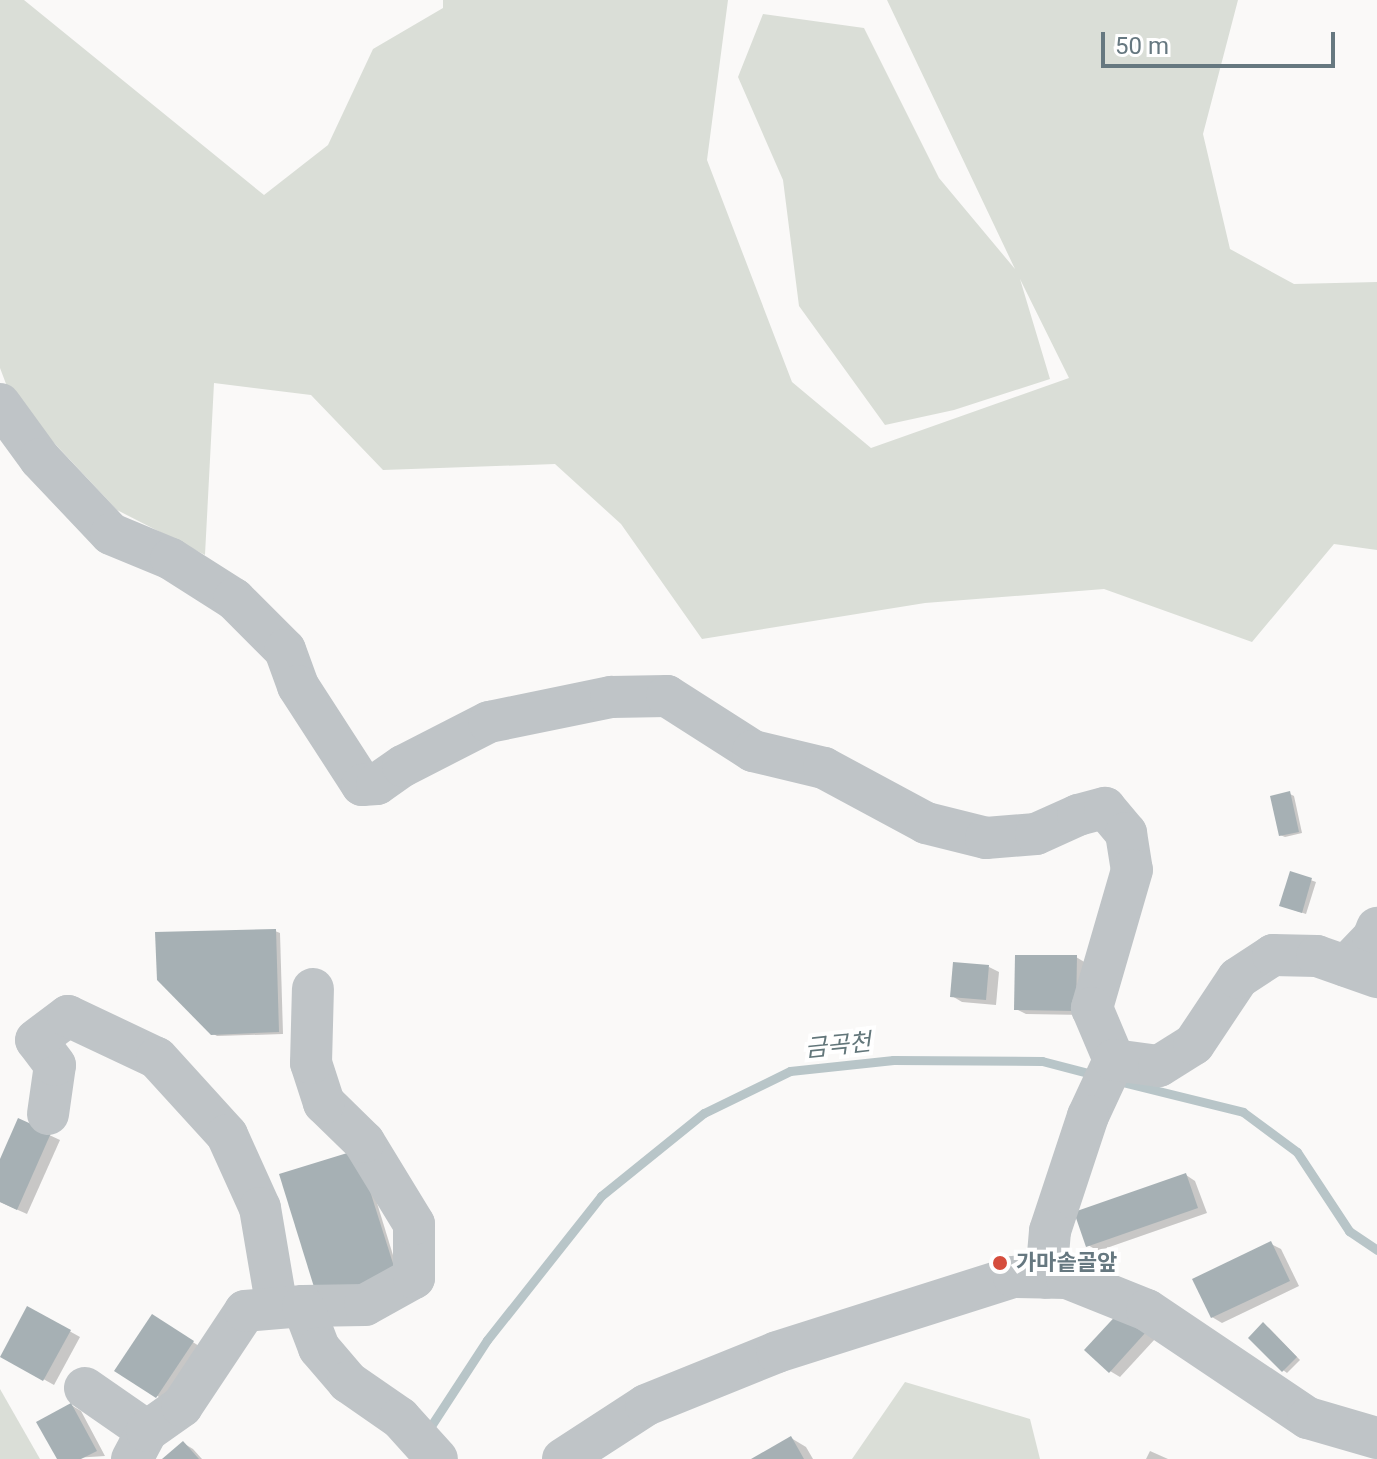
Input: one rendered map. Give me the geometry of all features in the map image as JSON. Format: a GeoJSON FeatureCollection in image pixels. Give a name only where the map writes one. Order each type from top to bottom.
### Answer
{"type":"FeatureCollection","features":[{"type":"Feature","properties":{"kind":"street"},"geometry":{"type":"LineString","coordinates":[[0,404],[40,459],[111,534],[171,559],[234,599],[285,650],[298,686],[362,785],[377,784],[403,766],[489,722],[611,697],[667,696],[753,751],[824,768],[926,823],[986,838],[1036,834],[1078,815],[1105,808],[1126,833],[1132,870],[1092,1008],[1114,1060],[1088,1116],[1050,1231],[1046,1278]]}},
{"type":"Feature","properties":{"kind":"street"},"geometry":{"type":"LineString","coordinates":[[1114,1060],[1159,1066],[1194,1044],[1238,978],[1273,955],[1317,956],[1361,972],[1377,928]]}},
{"type":"Feature","properties":{"kind":"street"},"geometry":{"type":"LineString","coordinates":[[85,1388],[140,1445],[182,1406],[245,1311],[365,1305],[414,1278],[414,1224],[364,1142],[324,1103],[311,1063],[313,989]]}},
{"type":"Feature","properties":{"kind":"street"},"geometry":{"type":"LineString","coordinates":[[48,1114],[55,1065],[36,1040],[68,1016],[157,1058],[227,1135],[260,1208],[290,1307],[348,1382],[400,1418],[437,1459]]}},
{"type":"Feature","properties":{"kind":"street"},"geometry":{"type":"LineString","coordinates":[[563,1459],[646,1405],[777,1352],[1014,1277],[1067,1278],[1147,1310],[1308,1418],[1377,1438]]}},
{"type":"Feature","properties":{"kind":"shaded area"},"geometry":{"type":"Polygon","coordinates":[[[0,0],[24,0],[264,195],[328,145],[373,49],[443,8],[443,0],[728,0],[707,160],[792,382],[871,448],[1069,378],[1020,279],[1050,379],[954,410],[885,425],[799,306],[783,180],[738,77],[763,14],[864,28],[939,178],[1015,269],[887,0],[1238,0],[1203,134],[1230,249],[1294,284],[1377,282],[1377,550],[1334,544],[1252,642],[1104,589],[925,603],[702,639],[621,524],[555,464],[383,470],[311,395],[214,383],[205,555],[117,510],[11,397],[0,368],[0,0]]]}},
{"type":"Feature","properties":{"kind":"shaded area"},"geometry":{"type":"Polygon","coordinates":[[[905,1382],[1030,1419],[1040,1459],[852,1459],[905,1382]]]}},
{"type":"Feature","properties":{"kind":"shaded area"},"geometry":{"type":"Polygon","coordinates":[[[0,1389],[40,1459],[0,1459],[0,1389]]]}},
{"type":"Feature","properties":{"kind":"building"},"geometry":{"type":"Polygon","coordinates":[[[1290,791],[1299,832],[1279,836],[1270,796],[1290,791]]]}},
{"type":"Feature","properties":{"kind":"building"},"geometry":{"type":"Polygon","coordinates":[[[1290,871],[1312,878],[1302,913],[1279,906],[1290,871]]]}},
{"type":"Feature","properties":{"kind":"building"},"geometry":{"type":"Polygon","coordinates":[[[276,929],[279,1032],[211,1035],[157,980],[155,932],[276,929]]]}},
{"type":"Feature","properties":{"kind":"building"},"geometry":{"type":"Polygon","coordinates":[[[1015,955],[1077,955],[1076,1011],[1014,1010],[1015,955]]]}},
{"type":"Feature","properties":{"kind":"building"},"geometry":{"type":"Polygon","coordinates":[[[953,962],[989,965],[986,1000],[950,997],[953,962]]]}},
{"type":"Feature","properties":{"kind":"building"},"geometry":{"type":"Polygon","coordinates":[[[18,1118],[51,1133],[17,1210],[0,1202],[0,1159],[18,1118]]]}},
{"type":"Feature","properties":{"kind":"building"},"geometry":{"type":"Polygon","coordinates":[[[357,1150],[397,1276],[318,1300],[279,1174],[357,1150]]]}},
{"type":"Feature","properties":{"kind":"building"},"geometry":{"type":"Polygon","coordinates":[[[1186,1173],[1198,1208],[1086,1247],[1074,1212],[1186,1173]]]}},
{"type":"Feature","properties":{"kind":"building"},"geometry":{"type":"Polygon","coordinates":[[[1271,1241],[1290,1281],[1211,1318],[1192,1279],[1271,1241]]]}},
{"type":"Feature","properties":{"kind":"building"},"geometry":{"type":"Polygon","coordinates":[[[27,1306],[71,1330],[43,1381],[0,1357],[27,1306]]]}},
{"type":"Feature","properties":{"kind":"building"},"geometry":{"type":"Polygon","coordinates":[[[1122,1309],[1146,1332],[1109,1373],[1084,1350],[1122,1309]]]}},
{"type":"Feature","properties":{"kind":"building"},"geometry":{"type":"Polygon","coordinates":[[[152,1314],[194,1341],[156,1398],[114,1371],[152,1314]]]}},
{"type":"Feature","properties":{"kind":"building"},"geometry":{"type":"Polygon","coordinates":[[[1263,1322],[1297,1357],[1282,1372],[1248,1338],[1263,1322]]]}},
{"type":"Feature","properties":{"kind":"building"},"geometry":{"type":"Polygon","coordinates":[[[71,1403],[97,1451],[81,1459],[57,1459],[36,1422],[71,1403]]]}},
{"type":"Feature","properties":{"kind":"building"},"geometry":{"type":"Polygon","coordinates":[[[791,1436],[804,1459],[751,1459],[791,1436]]]}},
{"type":"Feature","properties":{"kind":"building"},"geometry":{"type":"Polygon","coordinates":[[[183,1441],[199,1459],[162,1459],[183,1441]]]}},
{"type":"Feature","properties":{"kind":"waterway","name":"금곡천"},"geometry":{"type":"LineString","coordinates":[[427,1432],[487,1340],[601,1196],[704,1113],[790,1071],[893,1060],[1042,1061],[1096,1075]]}},
{"type":"Feature","properties":{"kind":"waterway","name":"금곡천"},"geometry":{"type":"LineString","coordinates":[[1118,1081],[1243,1112],[1297,1152],[1349,1231],[1377,1250]]}},
{"type":"Feature","properties":{"kind":"place","name":"가마솥골앞"},"geometry":{"type":"Point","coordinates":[1000,1263]}}]}
